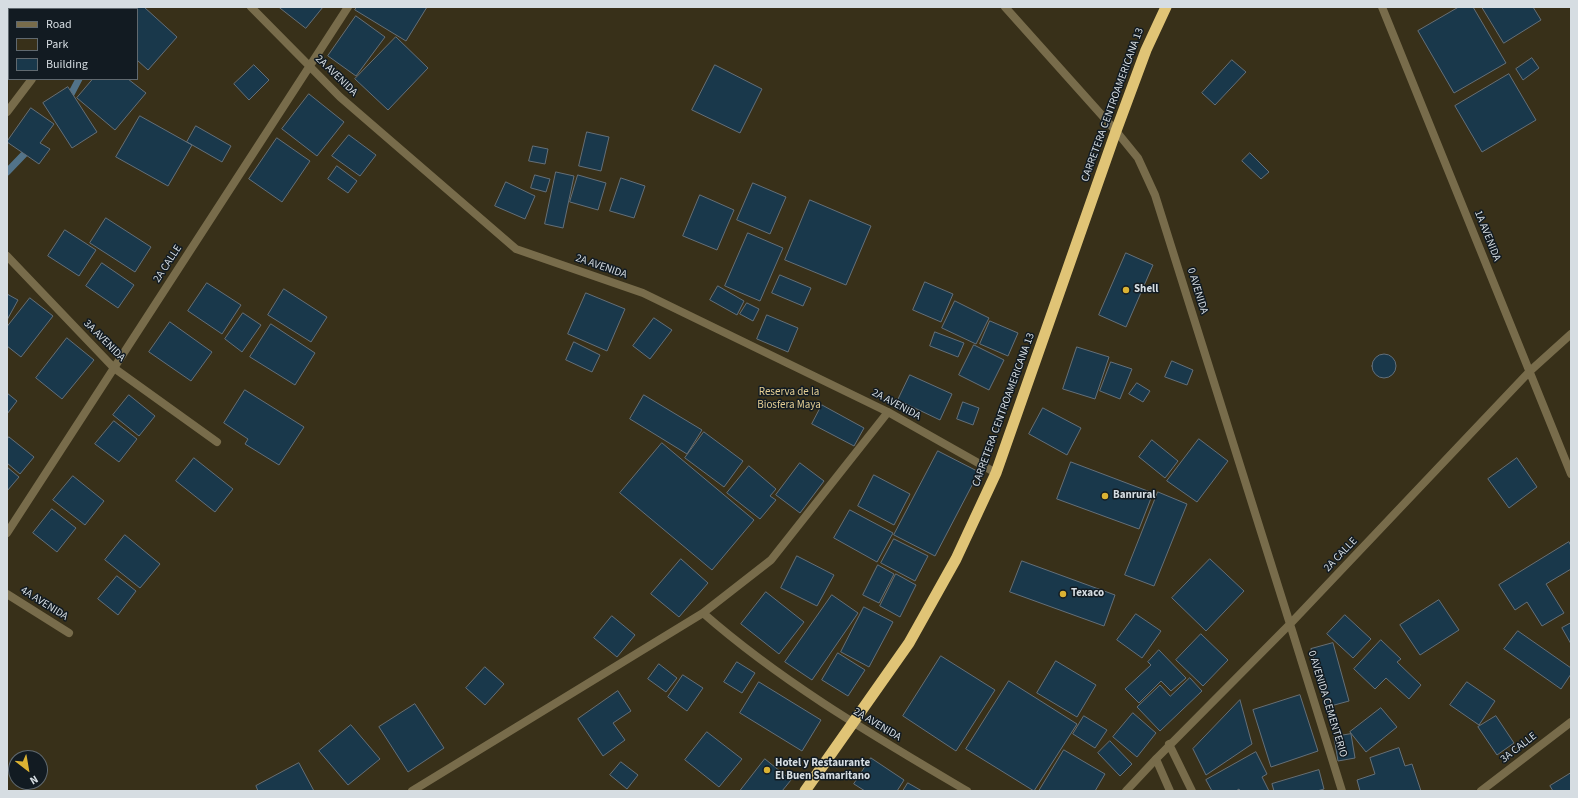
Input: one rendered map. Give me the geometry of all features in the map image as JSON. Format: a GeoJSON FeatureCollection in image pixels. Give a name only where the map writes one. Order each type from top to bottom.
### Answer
{"type":"FeatureCollection","features":[{"type":"Feature","properties":{"kind":"highway","name":"CARRETERA CENTROAMERICANA 13"},"geometry":{"type":"LineString","coordinates":[[805,791],[909,643],[956,559],[996,473],[1116,131],[1146,50],[1166,7]]}},
{"type":"Feature","properties":{"kind":"street","name":"2A AVENIDA"},"geometry":{"type":"LineString","coordinates":[[251,7],[340,97],[516,249],[643,293],[888,412],[996,473]]}},
{"type":"Feature","properties":{"kind":"street","name":"2A CALLE"},"geometry":{"type":"LineString","coordinates":[[7,533],[348,7]]}},
{"type":"Feature","properties":{"kind":"street","name":"0 AVENIDA"},"geometry":{"type":"LineString","coordinates":[[1005,7],[1116,131],[1138,158],[1155,195],[1290,624]]}},
{"type":"Feature","properties":{"kind":"street","name":"1A AVENIDA"},"geometry":{"type":"LineString","coordinates":[[1382,7],[1571,474]]}},
{"type":"Feature","properties":{"kind":"street"},"geometry":{"type":"LineString","coordinates":[[7,112],[31,80]]}},
{"type":"Feature","properties":{"kind":"street","name":"3A AVENIDA"},"geometry":{"type":"LineString","coordinates":[[7,256],[114,368],[217,442]]}},
{"type":"Feature","properties":{"kind":"street","name":"2A CALLE"},"geometry":{"type":"LineString","coordinates":[[1126,791],[1170,744],[1290,624],[1530,371],[1571,334]]}},
{"type":"Feature","properties":{"kind":"street"},"geometry":{"type":"LineString","coordinates":[[412,791],[703,614],[771,560],[888,412]]}},
{"type":"Feature","properties":{"kind":"street","name":"4A AVENIDA"},"geometry":{"type":"LineString","coordinates":[[7,594],[69,633]]}},
{"type":"Feature","properties":{"kind":"street","name":"2A AVENIDA"},"geometry":{"type":"LineString","coordinates":[[703,614],[735,641],[853,724],[967,791]]}},
{"type":"Feature","properties":{"kind":"street","name":"0 AVENIDA CEMENTERIO"},"geometry":{"type":"LineString","coordinates":[[1290,624],[1342,791]]}},
{"type":"Feature","properties":{"kind":"street","name":"3A CALLE"},"geometry":{"type":"LineString","coordinates":[[1480,791],[1571,722]]}},
{"type":"Feature","properties":{"kind":"street"},"geometry":{"type":"LineString","coordinates":[[1170,744],[1192,791]]}},
{"type":"Feature","properties":{"kind":"street"},"geometry":{"type":"LineString","coordinates":[[1156,759],[1170,791]]}},
{"type":"Feature","properties":{"kind":"green space","name":"Reserva de la Biosfera Maya"},"geometry":{"type":"Polygon","coordinates":[[[7,7],[1571,7],[1571,791],[7,791],[7,7]]]}},
{"type":"Feature","properties":{"kind":"building"},"geometry":{"type":"Polygon","coordinates":[[[144,7],[177,37],[148,70],[138,61],[138,8],[134,8],[144,7]]]}},
{"type":"Feature","properties":{"kind":"building"},"geometry":{"type":"Polygon","coordinates":[[[279,7],[323,7],[306,28],[279,7]]]}},
{"type":"Feature","properties":{"kind":"building"},"geometry":{"type":"Polygon","coordinates":[[[357,7],[427,7],[406,41],[355,10],[357,7]]]}},
{"type":"Feature","properties":{"kind":"building"},"geometry":{"type":"Polygon","coordinates":[[[1459,7],[1473,7],[1506,63],[1454,93],[1418,31],[1459,7]]]}},
{"type":"Feature","properties":{"kind":"building"},"geometry":{"type":"Polygon","coordinates":[[[1482,7],[1533,7],[1541,20],[1504,43],[1482,7]]]}},
{"type":"Feature","properties":{"kind":"building"},"geometry":{"type":"Polygon","coordinates":[[[356,16],[385,37],[356,76],[328,56],[356,16]]]}},
{"type":"Feature","properties":{"kind":"building"},"geometry":{"type":"Polygon","coordinates":[[[396,37],[428,68],[388,110],[355,79],[396,37]]]}},
{"type":"Feature","properties":{"kind":"building"},"geometry":{"type":"Polygon","coordinates":[[[1532,58],[1539,68],[1523,80],[1516,69],[1532,58]]]}},
{"type":"Feature","properties":{"kind":"building"},"geometry":{"type":"Polygon","coordinates":[[[1232,60],[1246,72],[1215,105],[1202,93],[1232,60]]]}},
{"type":"Feature","properties":{"kind":"building"},"geometry":{"type":"Polygon","coordinates":[[[254,65],[269,80],[249,100],[234,84],[254,65]]]}},
{"type":"Feature","properties":{"kind":"building"},"geometry":{"type":"Polygon","coordinates":[[[715,65],[762,89],[740,133],[692,110],[715,65]]]}},
{"type":"Feature","properties":{"kind":"building"},"geometry":{"type":"Polygon","coordinates":[[[1509,74],[1536,120],[1482,152],[1455,106],[1509,74]]]}},
{"type":"Feature","properties":{"kind":"building"},"geometry":{"type":"Polygon","coordinates":[[[92,80],[129,80],[146,93],[115,130],[77,98],[92,80]]]}},
{"type":"Feature","properties":{"kind":"building"},"geometry":{"type":"Polygon","coordinates":[[[68,87],[97,132],[72,148],[43,103],[68,87]]]}},
{"type":"Feature","properties":{"kind":"building"},"geometry":{"type":"Polygon","coordinates":[[[309,94],[344,122],[317,156],[282,129],[309,94]]]}},
{"type":"Feature","properties":{"kind":"building"},"geometry":{"type":"Polygon","coordinates":[[[31,108],[54,124],[40,143],[50,149],[39,164],[7,142],[31,108]]]}},
{"type":"Feature","properties":{"kind":"building"},"geometry":{"type":"Polygon","coordinates":[[[140,116],[192,145],[168,186],[116,157],[140,116]]]}},
{"type":"Feature","properties":{"kind":"building"},"geometry":{"type":"Polygon","coordinates":[[[196,126],[231,146],[222,162],[187,142],[196,126]]]}},
{"type":"Feature","properties":{"kind":"building"},"geometry":{"type":"Polygon","coordinates":[[[587,132],[609,137],[601,171],[579,166],[587,132]]]}},
{"type":"Feature","properties":{"kind":"building"},"geometry":{"type":"Polygon","coordinates":[[[349,135],[376,155],[360,176],[332,156],[349,135]]]}},
{"type":"Feature","properties":{"kind":"building"},"geometry":{"type":"Polygon","coordinates":[[[277,138],[310,161],[282,202],[249,179],[277,138]]]}},
{"type":"Feature","properties":{"kind":"building"},"geometry":{"type":"Polygon","coordinates":[[[533,146],[548,149],[545,164],[529,161],[533,146]]]}},
{"type":"Feature","properties":{"kind":"building"},"geometry":{"type":"Polygon","coordinates":[[[1250,153],[1269,172],[1261,179],[1242,161],[1250,153]]]}},
{"type":"Feature","properties":{"kind":"building"},"geometry":{"type":"Polygon","coordinates":[[[337,166],[357,181],[348,193],[328,179],[337,166]]]}},
{"type":"Feature","properties":{"kind":"building"},"geometry":{"type":"Polygon","coordinates":[[[556,172],[574,176],[563,228],[545,224],[556,172]]]}},
{"type":"Feature","properties":{"kind":"building"},"geometry":{"type":"Polygon","coordinates":[[[535,175],[550,179],[546,192],[531,188],[535,175]]]}},
{"type":"Feature","properties":{"kind":"building"},"geometry":{"type":"Polygon","coordinates":[[[578,175],[606,183],[598,210],[570,202],[578,175]]]}},
{"type":"Feature","properties":{"kind":"building"},"geometry":{"type":"Polygon","coordinates":[[[621,178],[645,186],[634,218],[610,211],[621,178]]]}},
{"type":"Feature","properties":{"kind":"building"},"geometry":{"type":"Polygon","coordinates":[[[506,182],[535,196],[525,219],[495,206],[506,182]]]}},
{"type":"Feature","properties":{"kind":"building"},"geometry":{"type":"Polygon","coordinates":[[[753,183],[786,197],[770,234],[737,220],[753,183]]]}},
{"type":"Feature","properties":{"kind":"building"},"geometry":{"type":"Polygon","coordinates":[[[700,195],[734,210],[717,250],[683,236],[700,195]]]}},
{"type":"Feature","properties":{"kind":"building"},"geometry":{"type":"Polygon","coordinates":[[[810,200],[871,226],[846,285],[785,260],[810,200]]]}},
{"type":"Feature","properties":{"kind":"building"},"geometry":{"type":"Polygon","coordinates":[[[106,218],[151,247],[135,272],[90,243],[106,218]]]}},
{"type":"Feature","properties":{"kind":"building"},"geometry":{"type":"Polygon","coordinates":[[[65,230],[96,250],[79,276],[48,256],[65,230]]]}},
{"type":"Feature","properties":{"kind":"building"},"geometry":{"type":"Polygon","coordinates":[[[748,233],[783,248],[760,301],[725,286],[748,233]]]}},
{"type":"Feature","properties":{"kind":"building","name":"Shell"},"geometry":{"type":"Polygon","coordinates":[[[1126,253],[1153,265],[1126,327],[1099,315],[1126,253]]]}},
{"type":"Feature","properties":{"kind":"building"},"geometry":{"type":"Polygon","coordinates":[[[102,263],[134,285],[118,308],[86,286],[102,263]]]}},
{"type":"Feature","properties":{"kind":"building"},"geometry":{"type":"Polygon","coordinates":[[[780,275],[811,288],[803,306],[772,293],[780,275]]]}},
{"type":"Feature","properties":{"kind":"building"},"geometry":{"type":"Polygon","coordinates":[[[925,282],[953,294],[941,322],[913,310],[925,282]]]}},
{"type":"Feature","properties":{"kind":"building"},"geometry":{"type":"Polygon","coordinates":[[[207,283],[241,305],[222,334],[188,311],[207,283]]]}},
{"type":"Feature","properties":{"kind":"building"},"geometry":{"type":"Polygon","coordinates":[[[718,286],[744,301],[737,315],[710,300],[718,286]]]}},
{"type":"Feature","properties":{"kind":"building"},"geometry":{"type":"Polygon","coordinates":[[[284,289],[327,317],[311,342],[268,315],[284,289]]]}},
{"type":"Feature","properties":{"kind":"building"},"geometry":{"type":"Polygon","coordinates":[[[586,293],[625,309],[607,351],[568,334],[586,293]]]}},
{"type":"Feature","properties":{"kind":"building"},"geometry":{"type":"Polygon","coordinates":[[[7,294],[18,300],[7,320],[7,294]]]}},
{"type":"Feature","properties":{"kind":"building"},"geometry":{"type":"Polygon","coordinates":[[[30,298],[53,316],[21,357],[7,346],[7,327],[30,298]]]}},
{"type":"Feature","properties":{"kind":"building"},"geometry":{"type":"Polygon","coordinates":[[[955,301],[989,318],[976,344],[942,328],[955,301]]]}},
{"type":"Feature","properties":{"kind":"building"},"geometry":{"type":"Polygon","coordinates":[[[747,303],[759,309],[753,321],[740,314],[747,303]]]}},
{"type":"Feature","properties":{"kind":"building"},"geometry":{"type":"Polygon","coordinates":[[[243,313],[261,325],[242,352],[225,339],[243,313]]]}},
{"type":"Feature","properties":{"kind":"building"},"geometry":{"type":"Polygon","coordinates":[[[767,315],[798,328],[788,352],[757,339],[767,315]]]}},
{"type":"Feature","properties":{"kind":"building"},"geometry":{"type":"Polygon","coordinates":[[[654,318],[672,330],[650,359],[633,346],[654,318]]]}},
{"type":"Feature","properties":{"kind":"building"},"geometry":{"type":"Polygon","coordinates":[[[990,321],[1018,333],[1008,356],[980,344],[990,321]]]}},
{"type":"Feature","properties":{"kind":"building"},"geometry":{"type":"Polygon","coordinates":[[[170,322],[212,352],[191,381],[149,352],[170,322]]]}},
{"type":"Feature","properties":{"kind":"building"},"geometry":{"type":"Polygon","coordinates":[[[271,324],[315,353],[295,385],[250,357],[271,324]]]}},
{"type":"Feature","properties":{"kind":"building"},"geometry":{"type":"Polygon","coordinates":[[[935,332],[964,343],[958,357],[930,346],[935,332]]]}},
{"type":"Feature","properties":{"kind":"building"},"geometry":{"type":"Polygon","coordinates":[[[67,338],[94,360],[62,399],[36,378],[67,338]]]}},
{"type":"Feature","properties":{"kind":"building"},"geometry":{"type":"Polygon","coordinates":[[[574,342],[600,355],[592,372],[566,360],[574,342]]]}},
{"type":"Feature","properties":{"kind":"building"},"geometry":{"type":"Polygon","coordinates":[[[974,345],[1004,360],[989,390],[959,375],[974,345]]]}},
{"type":"Feature","properties":{"kind":"building"},"geometry":{"type":"Polygon","coordinates":[[[1077,347],[1109,357],[1095,399],[1063,389],[1077,347]]]}},
{"type":"Feature","properties":{"kind":"building"},"geometry":{"type":"Polygon","coordinates":[[[1384,354],[1393,357],[1396,366],[1393,375],[1384,378],[1375,375],[1372,366],[1375,357],[1384,354]]]}},
{"type":"Feature","properties":{"kind":"building"},"geometry":{"type":"Polygon","coordinates":[[[1172,361],[1193,370],[1187,385],[1165,377],[1172,361]]]}},
{"type":"Feature","properties":{"kind":"building"},"geometry":{"type":"Polygon","coordinates":[[[1111,362],[1132,369],[1120,399],[1100,391],[1111,362]]]}},
{"type":"Feature","properties":{"kind":"building"},"geometry":{"type":"Polygon","coordinates":[[[910,375],[952,394],[940,420],[898,400],[910,375]]]}},
{"type":"Feature","properties":{"kind":"building"},"geometry":{"type":"Polygon","coordinates":[[[1137,383],[1150,391],[1143,402],[1129,394],[1137,383]]]}},
{"type":"Feature","properties":{"kind":"building"},"geometry":{"type":"Polygon","coordinates":[[[245,390],[304,427],[279,465],[245,444],[248,439],[224,423],[245,390]]]}},
{"type":"Feature","properties":{"kind":"building"},"geometry":{"type":"Polygon","coordinates":[[[7,393],[17,401],[7,414],[7,393]]]}},
{"type":"Feature","properties":{"kind":"building"},"geometry":{"type":"Polygon","coordinates":[[[129,395],[155,416],[139,436],[113,415],[129,395]]]}},
{"type":"Feature","properties":{"kind":"building"},"geometry":{"type":"Polygon","coordinates":[[[644,395],[702,430],[687,454],[630,419],[644,395]]]}},
{"type":"Feature","properties":{"kind":"building"},"geometry":{"type":"Polygon","coordinates":[[[963,402],[979,408],[973,425],[957,419],[963,402]]]}},
{"type":"Feature","properties":{"kind":"building"},"geometry":{"type":"Polygon","coordinates":[[[822,405],[864,428],[854,446],[812,424],[822,405]]]}},
{"type":"Feature","properties":{"kind":"building"},"geometry":{"type":"Polygon","coordinates":[[[1043,408],[1081,428],[1067,455],[1029,434],[1043,408]]]}},
{"type":"Feature","properties":{"kind":"building"},"geometry":{"type":"Polygon","coordinates":[[[114,421],[137,439],[119,462],[95,444],[114,421]]]}},
{"type":"Feature","properties":{"kind":"building"},"geometry":{"type":"Polygon","coordinates":[[[704,432],[743,461],[724,487],[685,458],[704,432]]]}},
{"type":"Feature","properties":{"kind":"building"},"geometry":{"type":"Polygon","coordinates":[[[9,437],[34,457],[20,474],[7,463],[7,440],[9,437]]]}},
{"type":"Feature","properties":{"kind":"building"},"geometry":{"type":"Polygon","coordinates":[[[1199,439],[1228,461],[1197,502],[1167,481],[1199,439]]]}},
{"type":"Feature","properties":{"kind":"building"},"geometry":{"type":"Polygon","coordinates":[[[1152,440],[1178,461],[1165,478],[1139,457],[1152,440]]]}},
{"type":"Feature","properties":{"kind":"building"},"geometry":{"type":"Polygon","coordinates":[[[662,443],[754,520],[712,570],[620,493],[662,443]]]}},
{"type":"Feature","properties":{"kind":"building"},"geometry":{"type":"Polygon","coordinates":[[[938,451],[979,472],[935,556],[894,535],[938,451]]]}},
{"type":"Feature","properties":{"kind":"building"},"geometry":{"type":"Polygon","coordinates":[[[194,458],[233,489],[215,512],[176,481],[194,458]]]}},
{"type":"Feature","properties":{"kind":"building"},"geometry":{"type":"Polygon","coordinates":[[[1517,458],[1537,487],[1509,508],[1488,479],[1517,458]]]}},
{"type":"Feature","properties":{"kind":"building","name":"Banrural"},"geometry":{"type":"Polygon","coordinates":[[[1071,462],[1153,493],[1139,529],[1057,499],[1071,462]]]}},
{"type":"Feature","properties":{"kind":"building"},"geometry":{"type":"Polygon","coordinates":[[[800,463],[824,481],[800,513],[776,495],[800,463]]]}},
{"type":"Feature","properties":{"kind":"building"},"geometry":{"type":"Polygon","coordinates":[[[749,466],[776,489],[770,496],[776,500],[760,519],[727,493],[749,466]]]}},
{"type":"Feature","properties":{"kind":"building"},"geometry":{"type":"Polygon","coordinates":[[[7,467],[19,477],[7,491],[7,467]]]}},
{"type":"Feature","properties":{"kind":"building"},"geometry":{"type":"Polygon","coordinates":[[[874,475],[910,494],[894,525],[858,506],[874,475]]]}},
{"type":"Feature","properties":{"kind":"building"},"geometry":{"type":"Polygon","coordinates":[[[73,476],[104,501],[85,525],[53,500],[73,476]]]}},
{"type":"Feature","properties":{"kind":"building"},"geometry":{"type":"Polygon","coordinates":[[[1158,492],[1187,504],[1154,586],[1125,575],[1158,492]]]}},
{"type":"Feature","properties":{"kind":"building"},"geometry":{"type":"Polygon","coordinates":[[[52,509],[76,528],[57,552],[33,533],[52,509]]]}},
{"type":"Feature","properties":{"kind":"building"},"geometry":{"type":"Polygon","coordinates":[[[850,510],[893,533],[877,562],[834,538],[850,510]]]}},
{"type":"Feature","properties":{"kind":"building"},"geometry":{"type":"Polygon","coordinates":[[[125,535],[160,564],[140,588],[105,560],[125,535]]]}},
{"type":"Feature","properties":{"kind":"building"},"geometry":{"type":"Polygon","coordinates":[[[894,539],[928,556],[915,581],[881,563],[894,539]]]}},
{"type":"Feature","properties":{"kind":"building"},"geometry":{"type":"Polygon","coordinates":[[[1569,542],[1571,546],[1571,569],[1546,584],[1564,613],[1542,626],[1527,602],[1515,610],[1499,585],[1569,542]]]}},
{"type":"Feature","properties":{"kind":"building"},"geometry":{"type":"Polygon","coordinates":[[[797,556],[834,575],[817,606],[781,588],[797,556]]]}},
{"type":"Feature","properties":{"kind":"building"},"geometry":{"type":"Polygon","coordinates":[[[681,559],[708,583],[679,617],[651,594],[681,559]]]}},
{"type":"Feature","properties":{"kind":"building"},"geometry":{"type":"Polygon","coordinates":[[[1210,559],[1244,591],[1206,631],[1172,598],[1210,559]]]}},
{"type":"Feature","properties":{"kind":"building","name":"Texaco"},"geometry":{"type":"Polygon","coordinates":[[[1022,561],[1115,595],[1104,626],[1010,592],[1022,561]]]}},
{"type":"Feature","properties":{"kind":"building"},"geometry":{"type":"Polygon","coordinates":[[[878,565],[894,574],[879,603],[863,595],[878,565]]]}},
{"type":"Feature","properties":{"kind":"building"},"geometry":{"type":"Polygon","coordinates":[[[896,574],[916,585],[900,617],[880,606],[896,574]]]}},
{"type":"Feature","properties":{"kind":"building"},"geometry":{"type":"Polygon","coordinates":[[[117,576],[136,591],[118,615],[98,599],[117,576]]]}},
{"type":"Feature","properties":{"kind":"building"},"geometry":{"type":"Polygon","coordinates":[[[766,592],[804,622],[779,654],[741,624],[766,592]]]}},
{"type":"Feature","properties":{"kind":"building"},"geometry":{"type":"Polygon","coordinates":[[[832,595],[858,613],[812,680],[785,662],[832,595]]]}},
{"type":"Feature","properties":{"kind":"building"},"geometry":{"type":"Polygon","coordinates":[[[1439,600],[1459,630],[1420,655],[1400,625],[1439,600]]]}},
{"type":"Feature","properties":{"kind":"building"},"geometry":{"type":"Polygon","coordinates":[[[864,607],[893,622],[869,667],[841,652],[864,607]]]}},
{"type":"Feature","properties":{"kind":"building"},"geometry":{"type":"Polygon","coordinates":[[[1136,614],[1161,631],[1142,658],[1117,640],[1136,614]]]}},
{"type":"Feature","properties":{"kind":"building"},"geometry":{"type":"Polygon","coordinates":[[[1345,615],[1371,639],[1353,658],[1327,634],[1345,615]]]}},
{"type":"Feature","properties":{"kind":"building"},"geometry":{"type":"Polygon","coordinates":[[[612,616],[635,635],[617,657],[594,638],[612,616]]]}},
{"type":"Feature","properties":{"kind":"building"},"geometry":{"type":"Polygon","coordinates":[[[1571,623],[1571,644],[1562,628],[1571,623]]]}},
{"type":"Feature","properties":{"kind":"building"},"geometry":{"type":"Polygon","coordinates":[[[1518,631],[1571,668],[1571,674],[1561,689],[1504,649],[1518,631]]]}},
{"type":"Feature","properties":{"kind":"building"},"geometry":{"type":"Polygon","coordinates":[[[1201,634],[1228,660],[1203,686],[1176,660],[1201,634]]]}},
{"type":"Feature","properties":{"kind":"building"},"geometry":{"type":"Polygon","coordinates":[[[1381,640],[1401,659],[1397,662],[1421,685],[1409,699],[1386,678],[1375,689],[1354,669],[1381,640]]]}},
{"type":"Feature","properties":{"kind":"building"},"geometry":{"type":"Polygon","coordinates":[[[1333,643],[1349,701],[1327,707],[1311,649],[1333,643]]]}},
{"type":"Feature","properties":{"kind":"building"},"geometry":{"type":"Polygon","coordinates":[[[1159,650],[1186,678],[1171,691],[1161,681],[1139,703],[1125,689],[1151,665],[1148,662],[1159,650]]]}},
{"type":"Feature","properties":{"kind":"building"},"geometry":{"type":"Polygon","coordinates":[[[838,653],[865,670],[848,696],[822,680],[838,653]]]}},
{"type":"Feature","properties":{"kind":"building"},"geometry":{"type":"Polygon","coordinates":[[[941,656],[995,690],[956,751],[903,716],[941,656]]]}},
{"type":"Feature","properties":{"kind":"building"},"geometry":{"type":"Polygon","coordinates":[[[1056,661],[1096,685],[1077,717],[1037,693],[1056,661]]]}},
{"type":"Feature","properties":{"kind":"building"},"geometry":{"type":"Polygon","coordinates":[[[737,662],[755,673],[742,693],[724,682],[737,662]]]}},
{"type":"Feature","properties":{"kind":"building"},"geometry":{"type":"Polygon","coordinates":[[[659,664],[677,678],[666,692],[648,679],[659,664]]]}},
{"type":"Feature","properties":{"kind":"building"},"geometry":{"type":"Polygon","coordinates":[[[485,667],[504,684],[485,705],[466,688],[485,667]]]}},
{"type":"Feature","properties":{"kind":"building"},"geometry":{"type":"Polygon","coordinates":[[[683,675],[703,688],[687,711],[668,697],[683,675]]]}},
{"type":"Feature","properties":{"kind":"building"},"geometry":{"type":"Polygon","coordinates":[[[1190,678],[1202,691],[1160,731],[1137,707],[1160,685],[1170,696],[1190,678]]]}},
{"type":"Feature","properties":{"kind":"building"},"geometry":{"type":"Polygon","coordinates":[[[1009,681],[1077,724],[1034,791],[966,749],[1009,681]]]}},
{"type":"Feature","properties":{"kind":"building"},"geometry":{"type":"Polygon","coordinates":[[[759,682],[821,720],[802,751],[740,713],[759,682]]]}},
{"type":"Feature","properties":{"kind":"building"},"geometry":{"type":"Polygon","coordinates":[[[1467,682],[1495,701],[1479,725],[1450,705],[1467,682]]]}},
{"type":"Feature","properties":{"kind":"building"},"geometry":{"type":"Polygon","coordinates":[[[618,691],[631,711],[613,723],[625,740],[603,756],[578,719],[618,691]]]}},
{"type":"Feature","properties":{"kind":"building"},"geometry":{"type":"Polygon","coordinates":[[[1300,695],[1318,751],[1271,767],[1253,710],[1300,695]]]}},
{"type":"Feature","properties":{"kind":"building"},"geometry":{"type":"Polygon","coordinates":[[[1240,700],[1252,744],[1206,775],[1193,749],[1240,700]]]}},
{"type":"Feature","properties":{"kind":"building"},"geometry":{"type":"Polygon","coordinates":[[[415,704],[444,748],[408,772],[379,727],[415,704]]]}},
{"type":"Feature","properties":{"kind":"building"},"geometry":{"type":"Polygon","coordinates":[[[1381,708],[1397,727],[1366,752],[1350,732],[1381,708]]]}},
{"type":"Feature","properties":{"kind":"building"},"geometry":{"type":"Polygon","coordinates":[[[1133,713],[1156,733],[1137,757],[1113,737],[1133,713]]]}},
{"type":"Feature","properties":{"kind":"building"},"geometry":{"type":"Polygon","coordinates":[[[1084,716],[1107,730],[1095,748],[1073,734],[1084,716]]]}},
{"type":"Feature","properties":{"kind":"building"},"geometry":{"type":"Polygon","coordinates":[[[1496,716],[1514,743],[1497,755],[1478,727],[1496,716]]]}},
{"type":"Feature","properties":{"kind":"building"},"geometry":{"type":"Polygon","coordinates":[[[351,725],[380,759],[348,785],[319,751],[351,725]]]}},
{"type":"Feature","properties":{"kind":"building"},"geometry":{"type":"Polygon","coordinates":[[[707,732],[742,759],[719,787],[685,760],[707,732]]]}},
{"type":"Feature","properties":{"kind":"building"},"geometry":{"type":"Polygon","coordinates":[[[1351,734],[1355,758],[1338,761],[1334,737],[1351,734]]]}},
{"type":"Feature","properties":{"kind":"building"},"geometry":{"type":"Polygon","coordinates":[[[1110,741],[1132,764],[1120,776],[1098,753],[1110,741]]]}},
{"type":"Feature","properties":{"kind":"building"},"geometry":{"type":"Polygon","coordinates":[[[1399,748],[1405,766],[1412,764],[1421,791],[1360,791],[1357,780],[1375,774],[1370,758],[1399,748]]]}},
{"type":"Feature","properties":{"kind":"building"},"geometry":{"type":"Polygon","coordinates":[[[1064,750],[1105,774],[1095,791],[1039,791],[1064,750]]]}},
{"type":"Feature","properties":{"kind":"building"},"geometry":{"type":"Polygon","coordinates":[[[1256,752],[1267,774],[1262,777],[1269,791],[1240,791],[1239,789],[1236,791],[1212,791],[1206,780],[1256,752]]]}},
{"type":"Feature","properties":{"kind":"building"},"geometry":{"type":"Polygon","coordinates":[[[871,758],[904,780],[897,791],[865,791],[854,784],[871,758]]]}},
{"type":"Feature","properties":{"kind":"building","name":"Hotel y Restaurante El Buen Samaritano"},"geometry":{"type":"Polygon","coordinates":[[[765,759],[791,780],[782,791],[740,791],[765,759]]]}},
{"type":"Feature","properties":{"kind":"building"},"geometry":{"type":"Polygon","coordinates":[[[621,762],[638,775],[627,789],[610,775],[621,762]]]}},
{"type":"Feature","properties":{"kind":"building"},"geometry":{"type":"Polygon","coordinates":[[[299,763],[314,791],[258,791],[256,786],[299,763]]]}},
{"type":"Feature","properties":{"kind":"building"},"geometry":{"type":"Polygon","coordinates":[[[1319,770],[1324,789],[1317,791],[1274,791],[1272,784],[1319,770]]]}},
{"type":"Feature","properties":{"kind":"building"},"geometry":{"type":"Polygon","coordinates":[[[1571,773],[1571,791],[1553,791],[1550,786],[1571,773]]]}},
{"type":"Feature","properties":{"kind":"building"},"geometry":{"type":"Polygon","coordinates":[[[908,783],[922,791],[903,791],[908,783]]]}},
{"type":"Feature","properties":{"kind":"waterway"},"geometry":{"type":"LineString","coordinates":[[68,100],[78,80]]}},
{"type":"Feature","properties":{"kind":"waterway"},"geometry":{"type":"LineString","coordinates":[[7,172],[31,147]]}},
{"type":"Feature","properties":{"kind":"place","name":"Shell"},"geometry":{"type":"Point","coordinates":[1126,290]}},
{"type":"Feature","properties":{"kind":"place","name":"Banrural"},"geometry":{"type":"Point","coordinates":[1105,496]}},
{"type":"Feature","properties":{"kind":"place","name":"Texaco"},"geometry":{"type":"Point","coordinates":[1063,594]}},
{"type":"Feature","properties":{"kind":"place","name":"Hotel y Restaurante El Buen Samaritano"},"geometry":{"type":"Point","coordinates":[767,770]}}]}
